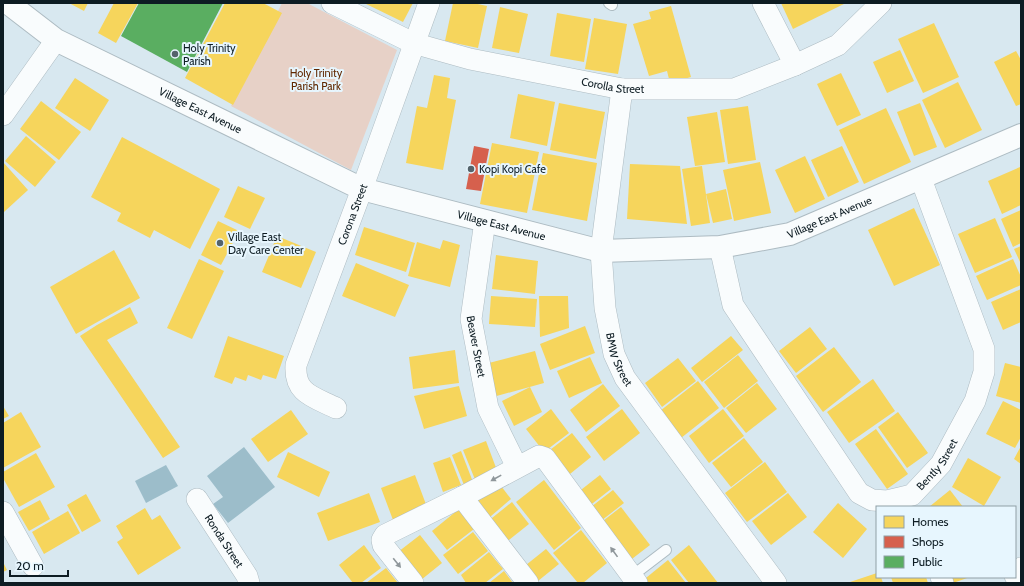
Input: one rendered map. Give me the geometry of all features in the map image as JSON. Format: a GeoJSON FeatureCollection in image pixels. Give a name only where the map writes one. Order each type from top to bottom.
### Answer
{"type":"FeatureCollection","features":[{"type":"Feature","properties":{"kind":"street","name":"Village East Avenue"},"geometry":{"type":"LineString","coordinates":[[8,3],[56,40],[362,189],[602,251],[720,247],[790,234],[1021,135]]}},
{"type":"Feature","properties":{"kind":"street","name":"Corolla Street"},"geometry":{"type":"LineString","coordinates":[[332,3],[413,43],[470,59],[622,89],[734,89],[795,65],[838,45],[881,3]]}},
{"type":"Feature","properties":{"kind":"street","name":"Corona Street"},"geometry":{"type":"LineString","coordinates":[[336,408],[304,392],[297,381],[296,365],[362,189],[428,3]]}},
{"type":"Feature","properties":{"kind":"street"},"geometry":{"type":"LineString","coordinates":[[763,3],[795,65]]}},
{"type":"Feature","properties":{"kind":"street"},"geometry":{"type":"LineString","coordinates":[[3,115],[56,40]]}},
{"type":"Feature","properties":{"kind":"street","name":"BMW Street"},"geometry":{"type":"LineString","coordinates":[[622,89],[602,251],[604,308],[614,354],[625,378],[776,583]]}},
{"type":"Feature","properties":{"kind":"street","name":"Bently Street"},"geometry":{"type":"LineString","coordinates":[[720,247],[733,305],[859,493],[872,500],[914,501],[941,464],[975,401],[984,372],[984,349],[921,179]]}},
{"type":"Feature","properties":{"kind":"street","name":"Beaver Street"},"geometry":{"type":"LineString","coordinates":[[485,221],[471,319],[488,408],[517,467]]}},
{"type":"Feature","properties":{"kind":"street"},"geometry":{"type":"LineString","coordinates":[[413,583],[383,545],[383,537],[539,456],[545,458],[635,580]]}},
{"type":"Feature","properties":{"kind":"street"},"geometry":{"type":"LineString","coordinates":[[462,497],[528,583]]}},
{"type":"Feature","properties":{"kind":"street","name":"Ronda Street"},"geometry":{"type":"LineString","coordinates":[[197,499],[247,576],[249,583]]}},
{"type":"Feature","properties":{"kind":"street"},"geometry":{"type":"LineString","coordinates":[[3,512],[33,566]]}},
{"type":"Feature","properties":{"kind":"lane"},"geometry":{"type":"LineString","coordinates":[[635,580],[666,550]]}},
{"type":"Feature","properties":{"kind":"green space","name":"Holy Trinity Parish Park"},"geometry":{"type":"Polygon","coordinates":[[[282,3],[307,3],[397,50],[351,170],[231,106],[282,3]]]}},
{"type":"Feature","properties":{"kind":"building: Homes"},"geometry":{"type":"Polygon","coordinates":[[[69,3],[88,3],[84,11],[69,3]]]}},
{"type":"Feature","properties":{"kind":"building: Homes"},"geometry":{"type":"Polygon","coordinates":[[[114,3],[138,3],[116,43],[98,33],[114,3]]]}},
{"type":"Feature","properties":{"kind":"building: Homes"},"geometry":{"type":"Polygon","coordinates":[[[225,3],[263,3],[282,13],[233,105],[185,78],[225,3]]]}},
{"type":"Feature","properties":{"kind":"building: Homes"},"geometry":{"type":"Polygon","coordinates":[[[364,3],[413,3],[403,22],[364,3]]]}},
{"type":"Feature","properties":{"kind":"building: Homes"},"geometry":{"type":"Polygon","coordinates":[[[453,3],[473,3],[487,6],[478,48],[445,41],[453,3]]]}},
{"type":"Feature","properties":{"kind":"building: Homes"},"geometry":{"type":"Polygon","coordinates":[[[781,3],[846,3],[793,29],[781,3]]]}},
{"type":"Feature","properties":{"kind":"building: Homes"},"geometry":{"type":"Polygon","coordinates":[[[671,6],[691,77],[670,83],[667,71],[649,76],[633,24],[651,19],[649,12],[671,6]]]}},
{"type":"Feature","properties":{"kind":"building: Homes"},"geometry":{"type":"Polygon","coordinates":[[[500,7],[528,14],[519,53],[492,48],[500,7]]]}},
{"type":"Feature","properties":{"kind":"building: Homes"},"geometry":{"type":"Polygon","coordinates":[[[557,13],[591,19],[584,62],[550,56],[557,13]]]}},
{"type":"Feature","properties":{"kind":"building: Homes"},"geometry":{"type":"Polygon","coordinates":[[[594,18],[627,24],[618,74],[585,69],[594,18]]]}},
{"type":"Feature","properties":{"kind":"building: Homes"},"geometry":{"type":"Polygon","coordinates":[[[934,23],[959,77],[923,93],[898,39],[934,23]]]}},
{"type":"Feature","properties":{"kind":"building: Homes"},"geometry":{"type":"Polygon","coordinates":[[[900,50],[914,81],[887,93],[873,62],[900,50]]]}},
{"type":"Feature","properties":{"kind":"building: Homes"},"geometry":{"type":"Polygon","coordinates":[[[1016,51],[1021,60],[1021,104],[1016,106],[994,62],[1016,51]]]}},
{"type":"Feature","properties":{"kind":"building: Homes"},"geometry":{"type":"Polygon","coordinates":[[[841,73],[861,115],[837,126],[817,84],[841,73]]]}},
{"type":"Feature","properties":{"kind":"building: Homes"},"geometry":{"type":"Polygon","coordinates":[[[434,75],[450,78],[447,98],[456,100],[443,170],[406,163],[417,106],[427,108],[434,75]]]}},
{"type":"Feature","properties":{"kind":"building: Homes"},"geometry":{"type":"Polygon","coordinates":[[[75,78],[109,100],[90,131],[55,108],[75,78]]]}},
{"type":"Feature","properties":{"kind":"building: Homes"},"geometry":{"type":"Polygon","coordinates":[[[958,82],[982,130],[945,148],[922,100],[958,82]]]}},
{"type":"Feature","properties":{"kind":"building: Homes"},"geometry":{"type":"Polygon","coordinates":[[[518,94],[555,102],[547,146],[510,138],[518,94]]]}},
{"type":"Feature","properties":{"kind":"building: Homes"},"geometry":{"type":"Polygon","coordinates":[[[41,101],[81,132],[59,160],[20,129],[41,101]]]}},
{"type":"Feature","properties":{"kind":"building: Homes"},"geometry":{"type":"Polygon","coordinates":[[[559,103],[605,112],[596,159],[550,150],[559,103]]]}},
{"type":"Feature","properties":{"kind":"building: Homes"},"geometry":{"type":"Polygon","coordinates":[[[920,103],[937,147],[914,156],[897,112],[920,103]]]}},
{"type":"Feature","properties":{"kind":"building: Homes"},"geometry":{"type":"Polygon","coordinates":[[[748,106],[756,160],[728,164],[720,110],[748,106]]]}},
{"type":"Feature","properties":{"kind":"building: Homes"},"geometry":{"type":"Polygon","coordinates":[[[886,108],[911,162],[864,184],[839,130],[886,108]]]}},
{"type":"Feature","properties":{"kind":"building: Homes"},"geometry":{"type":"Polygon","coordinates":[[[717,112],[725,162],[695,166],[687,117],[717,112]]]}},
{"type":"Feature","properties":{"kind":"building: Homes"},"geometry":{"type":"Polygon","coordinates":[[[26,136],[56,162],[35,187],[5,161],[26,136]]]}},
{"type":"Feature","properties":{"kind":"building: Homes"},"geometry":{"type":"Polygon","coordinates":[[[122,137],[220,189],[190,249],[154,230],[150,238],[117,221],[121,213],[91,197],[122,137]]]}},
{"type":"Feature","properties":{"kind":"building: Homes"},"geometry":{"type":"Polygon","coordinates":[[[492,143],[539,152],[527,213],[480,204],[492,143]]]}},
{"type":"Feature","properties":{"kind":"building: Homes"},"geometry":{"type":"Polygon","coordinates":[[[842,146],[859,182],[828,197],[811,160],[842,146]]]}},
{"type":"Feature","properties":{"kind":"building: Homes"},"geometry":{"type":"Polygon","coordinates":[[[543,153],[597,163],[587,221],[532,210],[543,153]]]}},
{"type":"Feature","properties":{"kind":"building: Homes"},"geometry":{"type":"Polygon","coordinates":[[[805,156],[825,199],[795,213],[775,170],[805,156]]]}},
{"type":"Feature","properties":{"kind":"building: Homes"},"geometry":{"type":"Polygon","coordinates":[[[3,162],[28,190],[4,212],[3,211],[3,162]]]}},
{"type":"Feature","properties":{"kind":"building: Homes"},"geometry":{"type":"Polygon","coordinates":[[[760,162],[771,213],[734,221],[723,170],[760,162]]]}},
{"type":"Feature","properties":{"kind":"building: Homes"},"geometry":{"type":"Polygon","coordinates":[[[630,164],[680,166],[687,224],[627,219],[630,164]]]}},
{"type":"Feature","properties":{"kind":"building: Homes"},"geometry":{"type":"Polygon","coordinates":[[[702,166],[710,223],[691,226],[682,169],[702,166]]]}},
{"type":"Feature","properties":{"kind":"building: Homes"},"geometry":{"type":"Polygon","coordinates":[[[1020,167],[1021,205],[1002,214],[988,181],[1020,167]]]}},
{"type":"Feature","properties":{"kind":"building: Homes"},"geometry":{"type":"Polygon","coordinates":[[[238,186],[265,198],[250,229],[224,217],[238,186]]]}},
{"type":"Feature","properties":{"kind":"building: Homes"},"geometry":{"type":"Polygon","coordinates":[[[726,189],[732,219],[713,223],[706,194],[726,189]]]}},
{"type":"Feature","properties":{"kind":"building: Homes"},"geometry":{"type":"Polygon","coordinates":[[[914,208],[940,265],[894,286],[868,230],[914,208]]]}},
{"type":"Feature","properties":{"kind":"building: Homes"},"geometry":{"type":"Polygon","coordinates":[[[1021,210],[1021,243],[1013,247],[1001,219],[1021,210]]]}},
{"type":"Feature","properties":{"kind":"building: Homes"},"geometry":{"type":"Polygon","coordinates":[[[995,218],[1012,257],[975,273],[958,234],[995,218]]]}},
{"type":"Feature","properties":{"kind":"building: Homes","name":"Village East Day Care Center"},"geometry":{"type":"Polygon","coordinates":[[[218,221],[239,231],[221,265],[201,255],[218,221]]]}},
{"type":"Feature","properties":{"kind":"building: Homes"},"geometry":{"type":"Polygon","coordinates":[[[364,227],[415,243],[406,272],[355,255],[364,227]]]}},
{"type":"Feature","properties":{"kind":"building: Homes"},"geometry":{"type":"Polygon","coordinates":[[[277,236],[316,252],[301,288],[262,272],[277,236]]]}},
{"type":"Feature","properties":{"kind":"building: Homes"},"geometry":{"type":"Polygon","coordinates":[[[443,240],[460,245],[450,287],[408,276],[417,242],[440,249],[443,240]]]}},
{"type":"Feature","properties":{"kind":"building: Homes"},"geometry":{"type":"Polygon","coordinates":[[[1021,246],[1021,264],[1014,249],[1021,246]]]}},
{"type":"Feature","properties":{"kind":"building: Homes"},"geometry":{"type":"Polygon","coordinates":[[[114,250],[140,298],[76,334],[50,287],[114,250]]]}},
{"type":"Feature","properties":{"kind":"building: Homes"},"geometry":{"type":"Polygon","coordinates":[[[496,255],[538,261],[535,294],[492,289],[496,255]]]}},
{"type":"Feature","properties":{"kind":"building: Homes"},"geometry":{"type":"Polygon","coordinates":[[[199,259],[224,271],[192,339],[167,328],[199,259]]]}},
{"type":"Feature","properties":{"kind":"building: Homes"},"geometry":{"type":"Polygon","coordinates":[[[1013,259],[1021,277],[1021,285],[987,300],[976,276],[1013,259]]]}},
{"type":"Feature","properties":{"kind":"building: Homes"},"geometry":{"type":"Polygon","coordinates":[[[356,263],[409,285],[395,317],[342,296],[356,263]]]}},
{"type":"Feature","properties":{"kind":"building: Homes"},"geometry":{"type":"Polygon","coordinates":[[[1021,289],[1021,322],[1003,330],[991,302],[1021,289]]]}},
{"type":"Feature","properties":{"kind":"building: Homes"},"geometry":{"type":"Polygon","coordinates":[[[491,296],[537,299],[535,327],[489,324],[491,296]]]}},
{"type":"Feature","properties":{"kind":"building: Homes"},"geometry":{"type":"Polygon","coordinates":[[[539,296],[568,296],[569,328],[540,337],[539,296]]]}},
{"type":"Feature","properties":{"kind":"building: Homes"},"geometry":{"type":"Polygon","coordinates":[[[130,307],[138,323],[107,340],[180,447],[163,458],[80,336],[130,307]]]}},
{"type":"Feature","properties":{"kind":"building: Homes"},"geometry":{"type":"Polygon","coordinates":[[[585,326],[595,353],[550,370],[540,344],[585,326]]]}},
{"type":"Feature","properties":{"kind":"building: Homes"},"geometry":{"type":"Polygon","coordinates":[[[810,327],[827,349],[796,373],[779,351],[810,327]]]}},
{"type":"Feature","properties":{"kind":"building: Homes"},"geometry":{"type":"Polygon","coordinates":[[[228,336],[284,356],[276,379],[263,375],[261,380],[248,375],[246,381],[235,377],[232,384],[214,377],[228,336]]]}},
{"type":"Feature","properties":{"kind":"building: Homes"},"geometry":{"type":"Polygon","coordinates":[[[731,336],[743,350],[702,382],[691,368],[731,336]]]}},
{"type":"Feature","properties":{"kind":"building: Homes"},"geometry":{"type":"Polygon","coordinates":[[[834,347],[861,382],[823,412],[796,376],[834,347]]]}},
{"type":"Feature","properties":{"kind":"building: Homes"},"geometry":{"type":"Polygon","coordinates":[[[455,350],[459,383],[413,389],[409,357],[455,350]]]}},
{"type":"Feature","properties":{"kind":"building: Homes"},"geometry":{"type":"Polygon","coordinates":[[[535,351],[544,383],[493,397],[485,364],[535,351]]]}},
{"type":"Feature","properties":{"kind":"building: Homes"},"geometry":{"type":"Polygon","coordinates":[[[738,355],[758,381],[724,408],[704,382],[738,355]]]}},
{"type":"Feature","properties":{"kind":"building: Homes"},"geometry":{"type":"Polygon","coordinates":[[[590,357],[602,383],[569,398],[557,371],[590,357]]]}},
{"type":"Feature","properties":{"kind":"building: Homes"},"geometry":{"type":"Polygon","coordinates":[[[678,358],[696,381],[662,407],[645,383],[678,358]]]}},
{"type":"Feature","properties":{"kind":"building: Homes"},"geometry":{"type":"Polygon","coordinates":[[[1005,363],[1021,367],[1021,403],[996,396],[1005,363]]]}},
{"type":"Feature","properties":{"kind":"building: Homes"},"geometry":{"type":"Polygon","coordinates":[[[873,379],[895,411],[849,443],[827,412],[873,379]]]}},
{"type":"Feature","properties":{"kind":"building: Homes"},"geometry":{"type":"Polygon","coordinates":[[[698,381],[719,408],[681,438],[660,411],[698,381]]]}},
{"type":"Feature","properties":{"kind":"building: Homes"},"geometry":{"type":"Polygon","coordinates":[[[757,383],[777,409],[746,433],[726,408],[757,383]]]}},
{"type":"Feature","properties":{"kind":"building: Homes"},"geometry":{"type":"Polygon","coordinates":[[[603,384],[620,406],[586,432],[570,410],[603,384]]]}},
{"type":"Feature","properties":{"kind":"building: Homes"},"geometry":{"type":"Polygon","coordinates":[[[459,386],[467,416],[424,429],[414,396],[459,386]]]}},
{"type":"Feature","properties":{"kind":"building: Homes"},"geometry":{"type":"Polygon","coordinates":[[[530,387],[542,412],[514,426],[502,401],[530,387]]]}},
{"type":"Feature","properties":{"kind":"building: Homes"},"geometry":{"type":"Polygon","coordinates":[[[1003,401],[1021,410],[1021,437],[1015,448],[986,434],[1003,401]]]}},
{"type":"Feature","properties":{"kind":"building: Homes"},"geometry":{"type":"Polygon","coordinates":[[[3,406],[9,416],[3,419],[3,406]]]}},
{"type":"Feature","properties":{"kind":"building: Homes"},"geometry":{"type":"Polygon","coordinates":[[[551,409],[569,433],[544,452],[526,429],[551,409]]]}},
{"type":"Feature","properties":{"kind":"building: Homes"},"geometry":{"type":"Polygon","coordinates":[[[622,409],[640,433],[604,461],[586,437],[622,409]]]}},
{"type":"Feature","properties":{"kind":"building: Homes"},"geometry":{"type":"Polygon","coordinates":[[[723,409],[744,436],[709,463],[689,436],[723,409]]]}},
{"type":"Feature","properties":{"kind":"building: Homes"},"geometry":{"type":"Polygon","coordinates":[[[291,410],[308,434],[268,462],[251,439],[291,410]]]}},
{"type":"Feature","properties":{"kind":"building: Homes"},"geometry":{"type":"Polygon","coordinates":[[[21,412],[41,447],[3,468],[3,423],[21,412]]]}},
{"type":"Feature","properties":{"kind":"building: Homes"},"geometry":{"type":"Polygon","coordinates":[[[898,412],[928,453],[907,468],[878,427],[898,412]]]}},
{"type":"Feature","properties":{"kind":"building: Homes"},"geometry":{"type":"Polygon","coordinates":[[[876,429],[908,474],[887,489],[855,444],[876,429]]]}},
{"type":"Feature","properties":{"kind":"building: Homes"},"geometry":{"type":"Polygon","coordinates":[[[572,433],[591,457],[565,478],[546,453],[572,433]]]}},
{"type":"Feature","properties":{"kind":"building: Homes"},"geometry":{"type":"Polygon","coordinates":[[[744,438],[763,462],[731,487],[712,463],[744,438]]]}},
{"type":"Feature","properties":{"kind":"building: Homes"},"geometry":{"type":"Polygon","coordinates":[[[486,441],[498,473],[476,482],[463,450],[486,441]]]}},
{"type":"Feature","properties":{"kind":"building: Homes"},"geometry":{"type":"Polygon","coordinates":[[[1021,446],[1021,464],[1014,459],[1021,446]]]}},
{"type":"Feature","properties":{"kind":"building: Homes"},"geometry":{"type":"Polygon","coordinates":[[[461,451],[473,482],[464,485],[452,455],[461,451]]]}},
{"type":"Feature","properties":{"kind":"building: Homes"},"geometry":{"type":"Polygon","coordinates":[[[288,452],[330,472],[319,497],[277,477],[288,452]]]}},
{"type":"Feature","properties":{"kind":"building: Homes"},"geometry":{"type":"Polygon","coordinates":[[[36,453],[55,487],[19,507],[3,478],[3,472],[36,453]]]}},
{"type":"Feature","properties":{"kind":"building: Homes"},"geometry":{"type":"Polygon","coordinates":[[[450,457],[461,485],[443,492],[433,463],[450,457]]]}},
{"type":"Feature","properties":{"kind":"building: Homes"},"geometry":{"type":"Polygon","coordinates":[[[968,458],[1001,477],[984,506],[952,487],[968,458]]]}},
{"type":"Feature","properties":{"kind":"building: Homes"},"geometry":{"type":"Polygon","coordinates":[[[765,462],[787,492],[747,522],[725,493],[765,462]]]}},
{"type":"Feature","properties":{"kind":"building: Homes"},"geometry":{"type":"Polygon","coordinates":[[[415,475],[427,507],[393,520],[381,488],[415,475]]]}},
{"type":"Feature","properties":{"kind":"building: Homes"},"geometry":{"type":"Polygon","coordinates":[[[600,475],[611,489],[588,507],[577,493],[600,475]]]}},
{"type":"Feature","properties":{"kind":"building: Homes"},"geometry":{"type":"Polygon","coordinates":[[[544,480],[581,528],[554,550],[516,502],[544,480]]]}},
{"type":"Feature","properties":{"kind":"building: Homes"},"geometry":{"type":"Polygon","coordinates":[[[498,482],[511,499],[484,522],[470,504],[498,482]]]}},
{"type":"Feature","properties":{"kind":"building: Homes"},"geometry":{"type":"Polygon","coordinates":[[[613,490],[624,503],[597,524],[587,510],[613,490]]]}},
{"type":"Feature","properties":{"kind":"building: Homes"},"geometry":{"type":"Polygon","coordinates":[[[950,490],[962,506],[930,506],[950,490]]]}},
{"type":"Feature","properties":{"kind":"building: Homes"},"geometry":{"type":"Polygon","coordinates":[[[369,493],[380,522],[328,541],[317,513],[369,493]]]}},
{"type":"Feature","properties":{"kind":"building: Homes"},"geometry":{"type":"Polygon","coordinates":[[[788,493],[807,517],[771,545],[752,521],[788,493]]]}},
{"type":"Feature","properties":{"kind":"building: Homes"},"geometry":{"type":"Polygon","coordinates":[[[86,494],[101,521],[82,532],[67,505],[86,494]]]}},
{"type":"Feature","properties":{"kind":"building: Homes"},"geometry":{"type":"Polygon","coordinates":[[[40,500],[50,519],[29,531],[18,512],[40,500]]]}},
{"type":"Feature","properties":{"kind":"building: Homes"},"geometry":{"type":"Polygon","coordinates":[[[512,502],[529,524],[504,544],[487,522],[512,502]]]}},
{"type":"Feature","properties":{"kind":"building: Homes"},"geometry":{"type":"Polygon","coordinates":[[[838,503],[867,529],[843,558],[813,532],[838,503]]]}},
{"type":"Feature","properties":{"kind":"building: Homes"},"geometry":{"type":"Polygon","coordinates":[[[621,507],[650,545],[628,562],[599,524],[621,507]]]}},
{"type":"Feature","properties":{"kind":"building: Homes"},"geometry":{"type":"Polygon","coordinates":[[[145,508],[152,520],[160,515],[181,548],[138,575],[117,542],[123,538],[116,526],[145,508]]]}},
{"type":"Feature","properties":{"kind":"building: Homes"},"geometry":{"type":"Polygon","coordinates":[[[459,509],[474,529],[447,550],[432,531],[459,509]]]}},
{"type":"Feature","properties":{"kind":"building: Homes"},"geometry":{"type":"Polygon","coordinates":[[[68,511],[80,533],[44,554],[32,532],[68,511]]]}},
{"type":"Feature","properties":{"kind":"building: Homes"},"geometry":{"type":"Polygon","coordinates":[[[581,530],[607,563],[583,583],[578,583],[553,553],[581,530]]]}},
{"type":"Feature","properties":{"kind":"building: Homes"},"geometry":{"type":"Polygon","coordinates":[[[473,532],[488,551],[458,574],[443,555],[473,532]]]}},
{"type":"Feature","properties":{"kind":"building: Homes"},"geometry":{"type":"Polygon","coordinates":[[[420,535],[442,563],[421,580],[398,552],[420,535]]]}},
{"type":"Feature","properties":{"kind":"building: Homes"},"geometry":{"type":"Polygon","coordinates":[[[364,545],[381,568],[361,583],[353,583],[339,565],[364,545]]]}},
{"type":"Feature","properties":{"kind":"building: Homes"},"geometry":{"type":"Polygon","coordinates":[[[689,545],[718,583],[689,583],[671,560],[689,545]]]}},
{"type":"Feature","properties":{"kind":"building: Homes"},"geometry":{"type":"Polygon","coordinates":[[[546,549],[559,564],[538,581],[526,565],[546,549]]]}},
{"type":"Feature","properties":{"kind":"building: Homes"},"geometry":{"type":"Polygon","coordinates":[[[489,552],[503,569],[485,583],[466,583],[461,575],[489,552]]]}},
{"type":"Feature","properties":{"kind":"building: Homes"},"geometry":{"type":"Polygon","coordinates":[[[668,560],[686,583],[641,582],[668,560]]]}},
{"type":"Feature","properties":{"kind":"building: Homes"},"geometry":{"type":"Polygon","coordinates":[[[3,562],[7,570],[3,572],[3,562]]]}},
{"type":"Feature","properties":{"kind":"building: Homes"},"geometry":{"type":"Polygon","coordinates":[[[386,568],[398,583],[366,583],[386,568]]]}},
{"type":"Feature","properties":{"kind":"building: Homes"},"geometry":{"type":"Polygon","coordinates":[[[504,571],[513,583],[489,583],[504,571]]]}},
{"type":"Feature","properties":{"kind":"building: Homes"},"geometry":{"type":"Polygon","coordinates":[[[876,573],[876,578],[881,578],[883,583],[847,583],[876,573]]]}},
{"type":"Feature","properties":{"kind":"building: Homes"},"geometry":{"type":"Polygon","coordinates":[[[891,578],[926,578],[928,583],[893,583],[891,578]]]}},
{"type":"Feature","properties":{"kind":"building: Homes"},"geometry":{"type":"Polygon","coordinates":[[[946,578],[967,578],[953,583],[946,578]]]}},
{"type":"Feature","properties":{"kind":"building: Shops"},"geometry":{"type":"Polygon","coordinates":[[[474,146],[489,149],[481,191],[466,189],[474,146]]]}},
{"type":"Feature","properties":{"kind":"building: Public","name":"Holy Trinity Parish"},"geometry":{"type":"Polygon","coordinates":[[[139,3],[223,3],[187,72],[121,36],[139,3]]]}},
{"type":"Feature","properties":{"kind":"building: Other"},"geometry":{"type":"Polygon","coordinates":[[[244,447],[275,487],[228,523],[213,504],[223,497],[207,476],[244,447]]]}},
{"type":"Feature","properties":{"kind":"building: Other"},"geometry":{"type":"Polygon","coordinates":[[[166,465],[178,486],[146,503],[135,481],[166,465]]]}},
{"type":"Feature","properties":{"kind":"place","name":"Holy Trinity Parish"},"geometry":{"type":"Point","coordinates":[175,54]}},
{"type":"Feature","properties":{"kind":"place","name":"Kopi Kopi Cafe"},"geometry":{"type":"Point","coordinates":[471,169]}},
{"type":"Feature","properties":{"kind":"place","name":"Village East Day Care Center"},"geometry":{"type":"Point","coordinates":[220,243]}}]}
